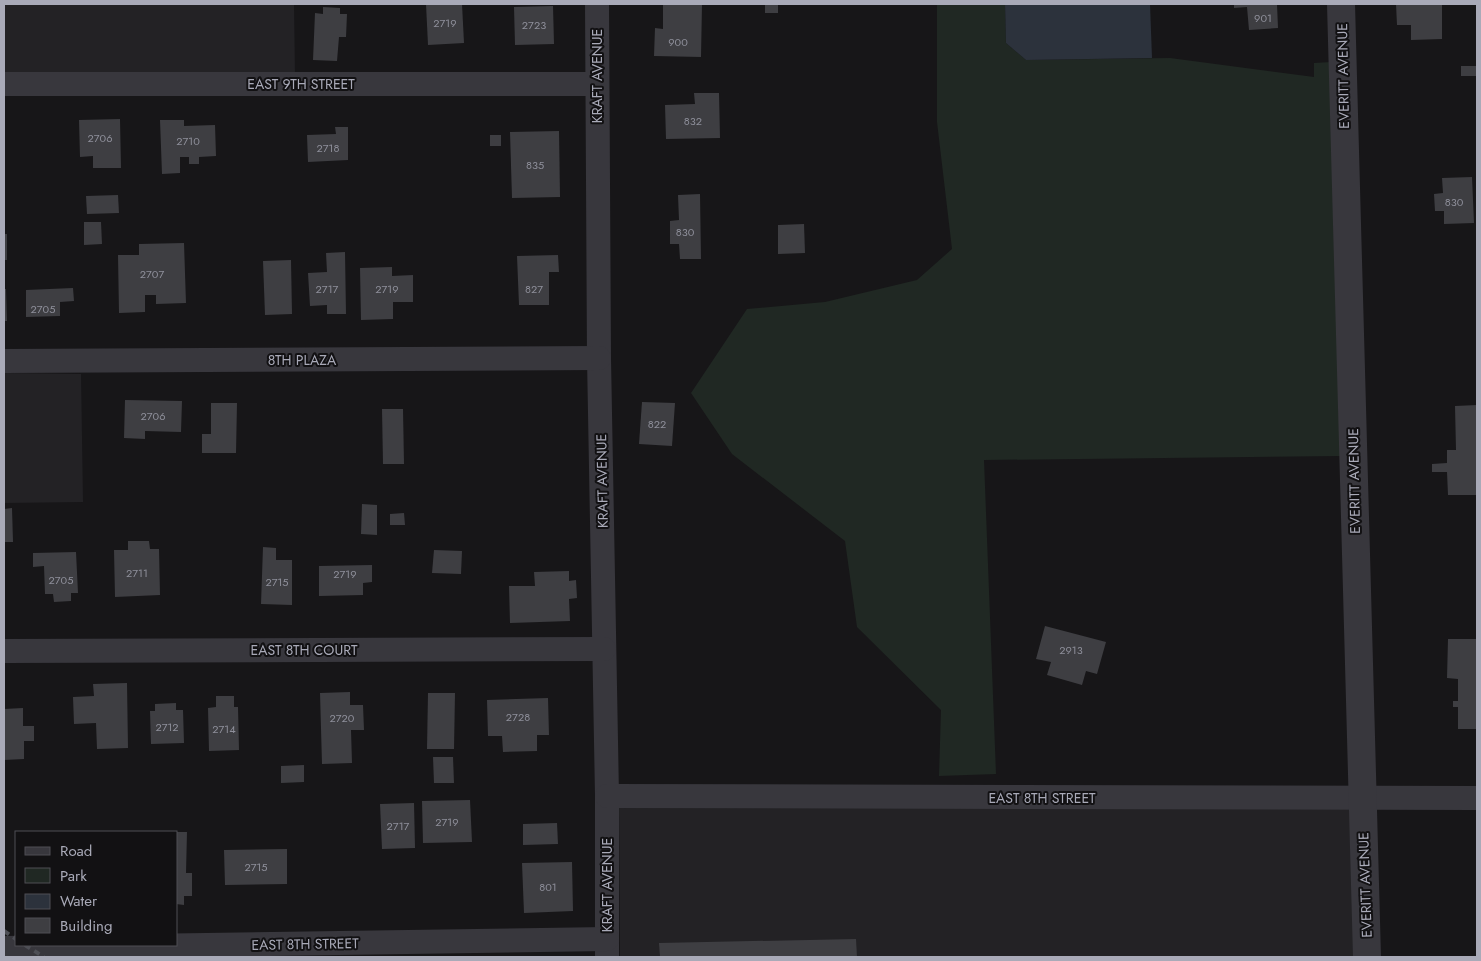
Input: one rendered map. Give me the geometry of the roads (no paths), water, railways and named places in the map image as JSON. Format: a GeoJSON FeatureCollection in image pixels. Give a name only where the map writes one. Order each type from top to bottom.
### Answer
{"type":"FeatureCollection","features":[{"type":"Feature","properties":{"kind":"street","name":"KRAFT AVENUE"},"geometry":{"type":"LineString","coordinates":[[597,4],[599,358],[607,796],[607,948]]}},
{"type":"Feature","properties":{"kind":"street","name":"EVERITT AVENUE"},"geometry":{"type":"LineString","coordinates":[[1341,4],[1367,957]]}},
{"type":"Feature","properties":{"kind":"street","name":"EAST 9TH STREET"},"geometry":{"type":"LineString","coordinates":[[4,84],[597,84]]}},
{"type":"Feature","properties":{"kind":"street","name":"8TH PLAZA"},"geometry":{"type":"LineString","coordinates":[[4,361],[599,358]]}},
{"type":"Feature","properties":{"kind":"street","name":"EAST 8TH COURT"},"geometry":{"type":"LineString","coordinates":[[4,651],[604,649]]}},
{"type":"Feature","properties":{"kind":"street","name":"EAST 8TH STREET"},"geometry":{"type":"LineString","coordinates":[[607,796],[1477,798]]}},
{"type":"Feature","properties":{"kind":"street","name":"EAST 8TH STREET"},"geometry":{"type":"LineString","coordinates":[[4,948],[607,948]]}},
{"type":"Feature","properties":{"kind":"water"},"geometry":{"type":"Polygon","coordinates":[[[1005,4],[1150,4],[1152,58],[1026,60],[1006,43],[1005,4]]]}},
{"type":"Feature","properties":{"kind":"railway"},"geometry":{"type":"LineString","coordinates":[[4,931],[15,938]]}},
{"type":"Feature","properties":{"kind":"railway"},"geometry":{"type":"LineString","coordinates":[[27,946],[44,957]]}}]}
